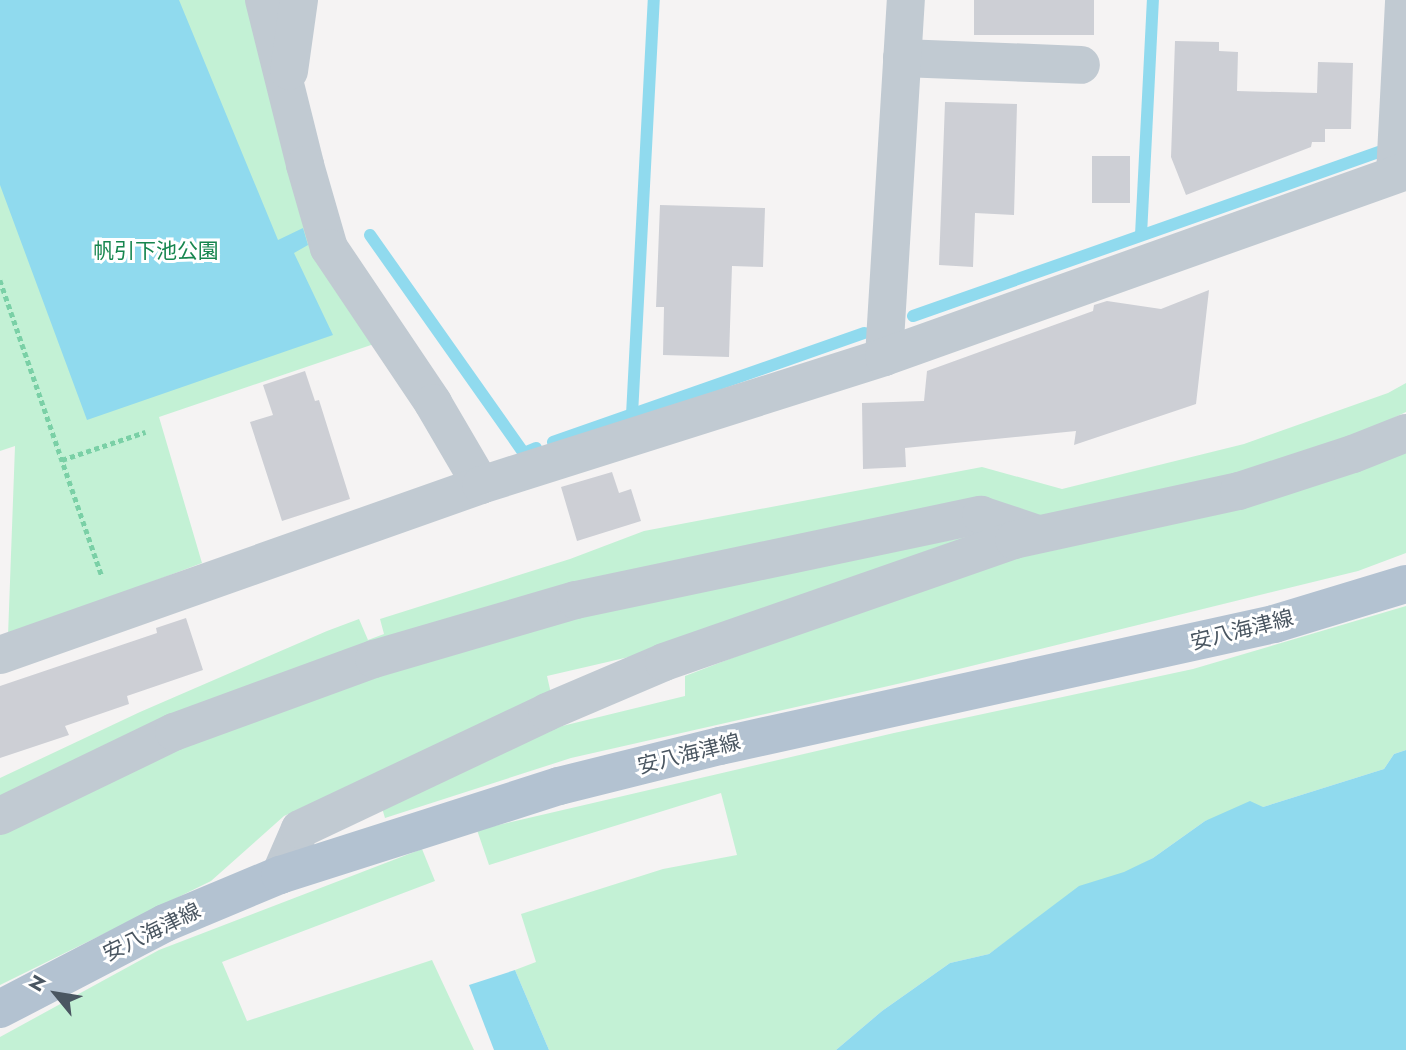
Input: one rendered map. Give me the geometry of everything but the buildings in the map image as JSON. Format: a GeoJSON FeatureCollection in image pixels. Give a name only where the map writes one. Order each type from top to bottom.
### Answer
{"type":"FeatureCollection","features":[{"type":"Feature","properties":{"kind":"main road","name":"安八海津線"},"geometry":{"type":"LineString","coordinates":[[0,1009],[165,923],[280,875],[559,786],[720,746],[1260,627],[1406,584]]}},
{"type":"Feature","properties":{"kind":"street"},"geometry":{"type":"LineString","coordinates":[[264,0],[329,248],[433,403],[481,485]]}},
{"type":"Feature","properties":{"kind":"street"},"geometry":{"type":"LineString","coordinates":[[286,90],[299,0]]}},
{"type":"Feature","properties":{"kind":"street"},"geometry":{"type":"LineString","coordinates":[[884,357],[906,0]]}},
{"type":"Feature","properties":{"kind":"street"},"geometry":{"type":"LineString","coordinates":[[0,655],[116,617],[481,485],[884,357],[1401,173],[1404,0]]}},
{"type":"Feature","properties":{"kind":"street"},"geometry":{"type":"LineString","coordinates":[[902,58],[1081,65]]}},
{"type":"Feature","properties":{"kind":"street"},"geometry":{"type":"LineString","coordinates":[[280,875],[300,829],[547,712],[664,662],[1014,540],[1239,491],[1353,454],[1406,433]]}},
{"type":"Feature","properties":{"kind":"street"},"geometry":{"type":"LineString","coordinates":[[0,816],[174,732],[374,659],[576,600],[981,515],[1038,534]]}},
{"type":"Feature","properties":{"kind":"path"},"geometry":{"type":"LineString","coordinates":[[0,280],[116,617]]}},
{"type":"Feature","properties":{"kind":"path"},"geometry":{"type":"LineString","coordinates":[[62,460],[145,432]]}},
{"type":"Feature","properties":{"kind":"green space","name":"帆引下池公園"},"geometry":{"type":"Polygon","coordinates":[[[0,0],[252,0],[374,344],[159,417],[202,563],[8,636],[15,446],[0,451],[0,0]]]}},
{"type":"Feature","properties":{"kind":"green space"},"geometry":{"type":"Polygon","coordinates":[[[1406,383],[1406,412],[1357,435],[1242,475],[1048,519],[583,587],[0,802],[0,778],[140,712],[327,631],[359,619],[368,640],[384,634],[380,619],[570,559],[644,531],[982,467],[1062,489],[1244,444],[1388,393],[1406,383]]]}},
{"type":"Feature","properties":{"kind":"green space"},"geometry":{"type":"Polygon","coordinates":[[[1406,443],[1406,553],[1358,571],[906,682],[571,758],[385,818],[382,808],[550,729],[685,696],[685,676],[1002,555],[1406,443]]]}},
{"type":"Feature","properties":{"kind":"green space"},"geometry":{"type":"Polygon","coordinates":[[[990,532],[698,641],[547,676],[552,698],[284,816],[211,881],[0,985],[0,833],[176,749],[315,697],[569,617],[990,532]]]}},
{"type":"Feature","properties":{"kind":"green space"},"geometry":{"type":"Polygon","coordinates":[[[1406,606],[1406,750],[1394,754],[1384,769],[1263,807],[1205,821],[1153,858],[1033,922],[989,954],[950,963],[882,1011],[836,1050],[549,1050],[515,970],[536,962],[521,914],[663,869],[737,855],[721,793],[489,865],[477,830],[894,733],[1193,669],[1406,606]]]}},
{"type":"Feature","properties":{"kind":"green space"},"geometry":{"type":"Polygon","coordinates":[[[422,849],[435,881],[222,962],[247,1021],[432,960],[474,1050],[0,1050],[0,1037],[159,950],[422,849]]]}},
{"type":"Feature","properties":{"kind":"water"},"geometry":{"type":"Polygon","coordinates":[[[0,0],[179,0],[278,240],[303,228],[308,245],[294,253],[333,335],[87,420],[0,185],[0,0]]]}},
{"type":"Feature","properties":{"kind":"water"},"geometry":{"type":"Polygon","coordinates":[[[1406,750],[1406,1050],[836,1050],[882,1011],[950,963],[989,954],[1079,886],[1124,872],[1153,858],[1205,821],[1250,801],[1263,807],[1384,769],[1394,754],[1406,750]]]}},
{"type":"Feature","properties":{"kind":"water"},"geometry":{"type":"Polygon","coordinates":[[[515,970],[549,1050],[494,1050],[469,985],[515,970]]]}},
{"type":"Feature","properties":{"kind":"waterway"},"geometry":{"type":"LineString","coordinates":[[632,415],[654,0]]}},
{"type":"Feature","properties":{"kind":"waterway"},"geometry":{"type":"LineString","coordinates":[[1141,235],[1153,0]]}},
{"type":"Feature","properties":{"kind":"waterway"},"geometry":{"type":"LineString","coordinates":[[913,316],[1379,152]]}},
{"type":"Feature","properties":{"kind":"waterway"},"geometry":{"type":"LineString","coordinates":[[370,235],[524,453],[536,448]]}},
{"type":"Feature","properties":{"kind":"waterway"},"geometry":{"type":"LineString","coordinates":[[553,442],[865,333]]}}]}
